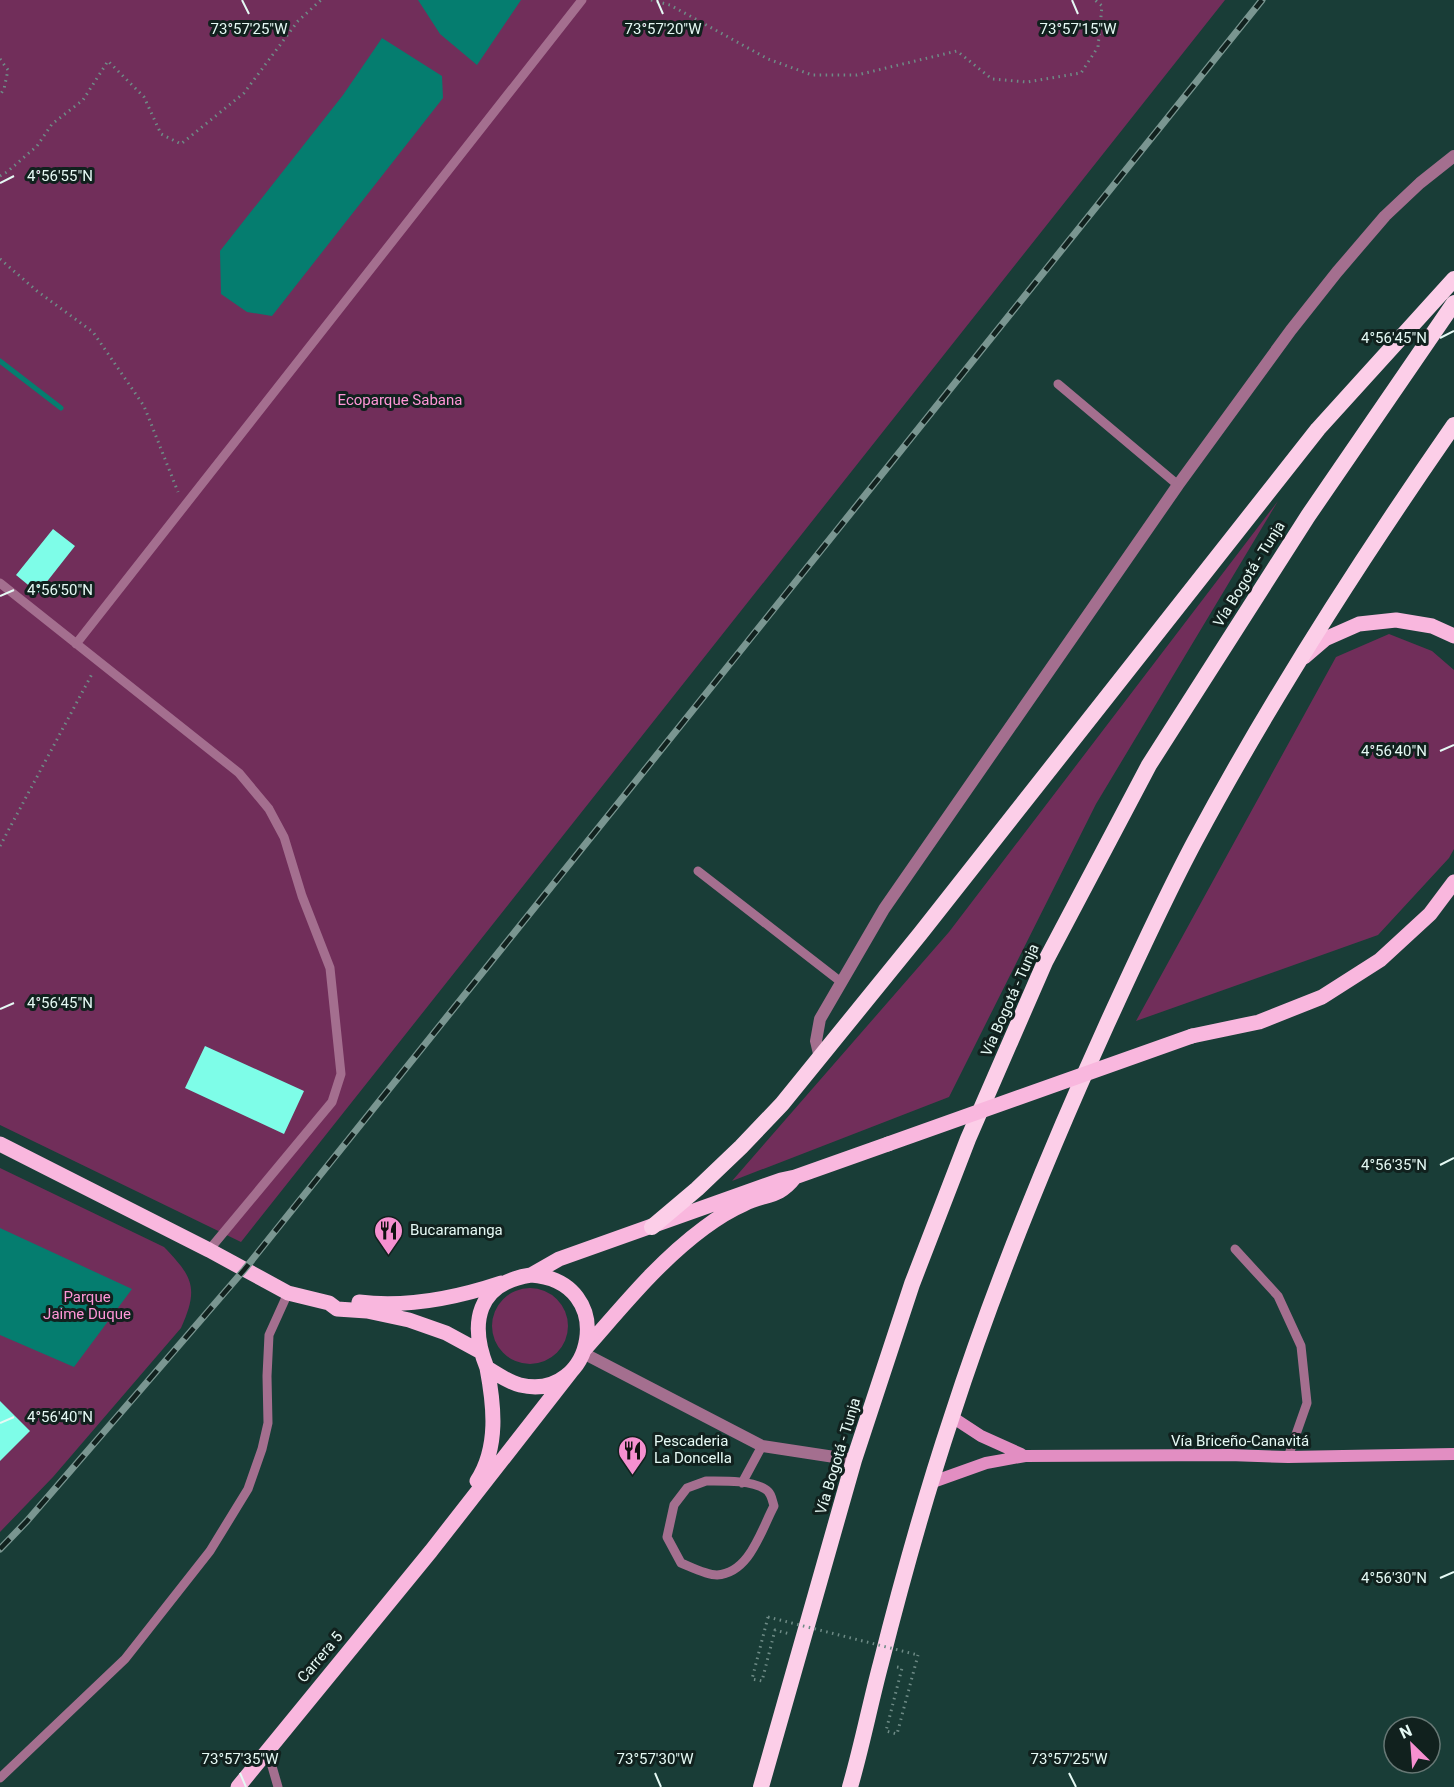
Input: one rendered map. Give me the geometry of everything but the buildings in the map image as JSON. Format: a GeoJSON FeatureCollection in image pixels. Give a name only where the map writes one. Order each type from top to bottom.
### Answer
{"type":"FeatureCollection","features":[{"type":"Feature","properties":{"kind":"highway"},"geometry":{"type":"LineString","coordinates":[[652,1227],[698,1189],[782,1104],[1318,429],[1454,279]]}},
{"type":"Feature","properties":{"kind":"highway","name":"Vía Bogotá - Tunja"},"geometry":{"type":"LineString","coordinates":[[761,1787],[854,1460],[921,1262],[968,1139],[1045,962],[1149,765],[1308,516],[1454,303]]}},
{"type":"Feature","properties":{"kind":"highway"},"geometry":{"type":"LineString","coordinates":[[850,1787],[930,1483],[976,1346],[1061,1126],[1195,842],[1297,663],[1408,491],[1454,425]]}},
{"type":"Feature","properties":{"kind":"main road"},"geometry":{"type":"LineString","coordinates":[[1297,663],[1325,639],[1359,624],[1396,620],[1432,626],[1454,636]]}},
{"type":"Feature","properties":{"kind":"main road"},"geometry":{"type":"LineString","coordinates":[[329,1303],[339,1299],[367,1303],[414,1303],[468,1294],[531,1275],[559,1259],[1192,1036],[1259,1022],[1322,997],[1380,960],[1430,914],[1454,882]]}},
{"type":"Feature","properties":{"kind":"main road"},"geometry":{"type":"LineString","coordinates":[[0,1144],[209,1250],[288,1293],[329,1303],[336,1309],[367,1311],[409,1320],[446,1333],[481,1352]]}},
{"type":"Feature","properties":{"kind":"main road"},"geometry":{"type":"LineString","coordinates":[[506,1281],[487,1300],[477,1325],[481,1352],[487,1368],[509,1381],[532,1386],[555,1381],[574,1368],[584,1351],[645,1280],[678,1248],[706,1226],[744,1204],[785,1190],[795,1177]]}},
{"type":"Feature","properties":{"kind":"main road"},"geometry":{"type":"LineString","coordinates":[[531,1275],[562,1283],[578,1298],[583,1307],[588,1328],[584,1351]]}},
{"type":"Feature","properties":{"kind":"main road","name":"Carrera 5"},"geometry":{"type":"LineString","coordinates":[[431,1551],[486,1467],[492,1434],[493,1401],[487,1368]]}},
{"type":"Feature","properties":{"kind":"main road","name":"Carrera 5"},"geometry":{"type":"LineString","coordinates":[[238,1787],[431,1551],[574,1368]]}},
{"type":"Feature","properties":{"kind":"main road"},"geometry":{"type":"LineString","coordinates":[[952,1417],[995,1444],[1025,1456]]}},
{"type":"Feature","properties":{"kind":"main road","name":"Vía Briceño-Canavitá"},"geometry":{"type":"LineString","coordinates":[[1025,1456],[1288,1457],[1454,1454]]}},
{"type":"Feature","properties":{"kind":"main road"},"geometry":{"type":"LineString","coordinates":[[930,1483],[977,1465],[1025,1456]]}},
{"type":"Feature","properties":{"kind":"street"},"geometry":{"type":"LineString","coordinates":[[820,1058],[816,1041],[817,1029],[824,1011],[884,909],[1178,485],[1291,330],[1337,272],[1385,216],[1429,175],[1454,156]]}},
{"type":"Feature","properties":{"kind":"street"},"geometry":{"type":"LineString","coordinates":[[584,1351],[762,1446],[854,1460]]}},
{"type":"Feature","properties":{"kind":"lane"},"geometry":{"type":"LineString","coordinates":[[76,644],[582,0]]}},
{"type":"Feature","properties":{"kind":"lane"},"geometry":{"type":"LineString","coordinates":[[1058,384],[1178,485]]}},
{"type":"Feature","properties":{"kind":"lane"},"geometry":{"type":"LineString","coordinates":[[0,583],[239,773],[269,809],[284,837],[302,896],[330,968],[341,1074],[333,1102],[209,1250]]}},
{"type":"Feature","properties":{"kind":"lane"},"geometry":{"type":"LineString","coordinates":[[698,871],[841,982]]}},
{"type":"Feature","properties":{"kind":"lane"},"geometry":{"type":"LineString","coordinates":[[1235,1249],[1278,1296],[1301,1346],[1307,1404],[1288,1457]]}},
{"type":"Feature","properties":{"kind":"lane"},"geometry":{"type":"LineString","coordinates":[[0,1778],[125,1659],[210,1551],[248,1489],[268,1423],[269,1335],[288,1293]]}},
{"type":"Feature","properties":{"kind":"lane"},"geometry":{"type":"LineString","coordinates":[[742,1483],[762,1446]]}},
{"type":"Feature","properties":{"kind":"lane"},"geometry":{"type":"LineString","coordinates":[[706,1480],[742,1483],[765,1488],[771,1494],[774,1506],[745,1562],[716,1575],[681,1563],[672,1551],[667,1536],[674,1505],[687,1488],[706,1480]]}},
{"type":"Feature","properties":{"kind":"lane"},"geometry":{"type":"LineString","coordinates":[[267,1749],[278,1787]]}},
{"type":"Feature","properties":{"kind":"path"},"geometry":{"type":"LineString","coordinates":[[0,176],[37,146],[52,124],[83,100],[108,61],[144,97],[161,134],[181,144],[244,93],[298,21],[321,0]]}},
{"type":"Feature","properties":{"kind":"path"},"geometry":{"type":"LineString","coordinates":[[651,0],[670,5],[768,59],[812,75],[857,75],[957,51],[992,79],[1027,82],[1082,73],[1098,47],[1102,6],[1095,0]]}},
{"type":"Feature","properties":{"kind":"path"},"geometry":{"type":"LineString","coordinates":[[0,59],[8,70],[0,96]]}},
{"type":"Feature","properties":{"kind":"path"},"geometry":{"type":"LineString","coordinates":[[0,259],[37,291],[93,332],[144,406],[184,506]]}},
{"type":"Feature","properties":{"kind":"path"},"geometry":{"type":"LineString","coordinates":[[0,846],[98,663]]}},
{"type":"Feature","properties":{"kind":"path"},"geometry":{"type":"LineString","coordinates":[[803,1637],[775,1630],[762,1682],[752,1679],[768,1617],[918,1655],[897,1734],[886,1731],[902,1668],[881,1663]]}},
{"type":"Feature","properties":{"kind":"green space","name":"Ecoparque Sabana"},"geometry":{"type":"Polygon","coordinates":[[[0,0],[1225,0],[241,1242],[0,1125],[0,0]]]}},
{"type":"Feature","properties":{"kind":"green space"},"geometry":{"type":"Polygon","coordinates":[[[1278,501],[1096,804],[949,1097],[732,1181],[949,932],[1278,501]]]}},
{"type":"Feature","properties":{"kind":"green space"},"geometry":{"type":"Polygon","coordinates":[[[1389,634],[1432,651],[1454,670],[1454,849],[1449,858],[1378,935],[1136,1021],[1336,657],[1389,634]]]}},
{"type":"Feature","properties":{"kind":"green space","name":"Parque Jaime Duque"},"geometry":{"type":"Polygon","coordinates":[[[0,1168],[164,1247],[187,1275],[191,1293],[187,1314],[181,1328],[53,1477],[0,1532],[0,1168]]]}},
{"type":"Feature","properties":{"kind":"green space"},"geometry":{"type":"Polygon","coordinates":[[[530,1288],[545,1291],[557,1299],[565,1311],[568,1326],[565,1341],[557,1353],[545,1361],[530,1364],[515,1361],[503,1353],[495,1341],[492,1326],[495,1311],[503,1299],[515,1291],[530,1288]]]}},
{"type":"Feature","properties":{"kind":"shaded area"},"geometry":{"type":"Polygon","coordinates":[[[418,0],[521,0],[477,65],[440,34],[418,0]]]}},
{"type":"Feature","properties":{"kind":"shaded area"},"geometry":{"type":"Polygon","coordinates":[[[382,38],[442,76],[443,98],[272,316],[247,312],[221,294],[220,251],[343,95],[382,38]]]}},
{"type":"Feature","properties":{"kind":"shaded area"},"geometry":{"type":"Polygon","coordinates":[[[0,1228],[132,1289],[74,1367],[0,1335],[0,1228]]]}},
{"type":"Feature","properties":{"kind":"waterway"},"geometry":{"type":"LineString","coordinates":[[0,361],[61,408]]}},
{"type":"Feature","properties":{"kind":"railway"},"geometry":{"type":"LineString","coordinates":[[0,1549],[27,1521],[244,1270],[1262,0]]}},
{"type":"Feature","properties":{"kind":"place","name":"Bucaramanga"},"geometry":{"type":"Point","coordinates":[389,1256]}},
{"type":"Feature","properties":{"kind":"place","name":"Pescaderia La Doncella"},"geometry":{"type":"Point","coordinates":[633,1476]}}]}
